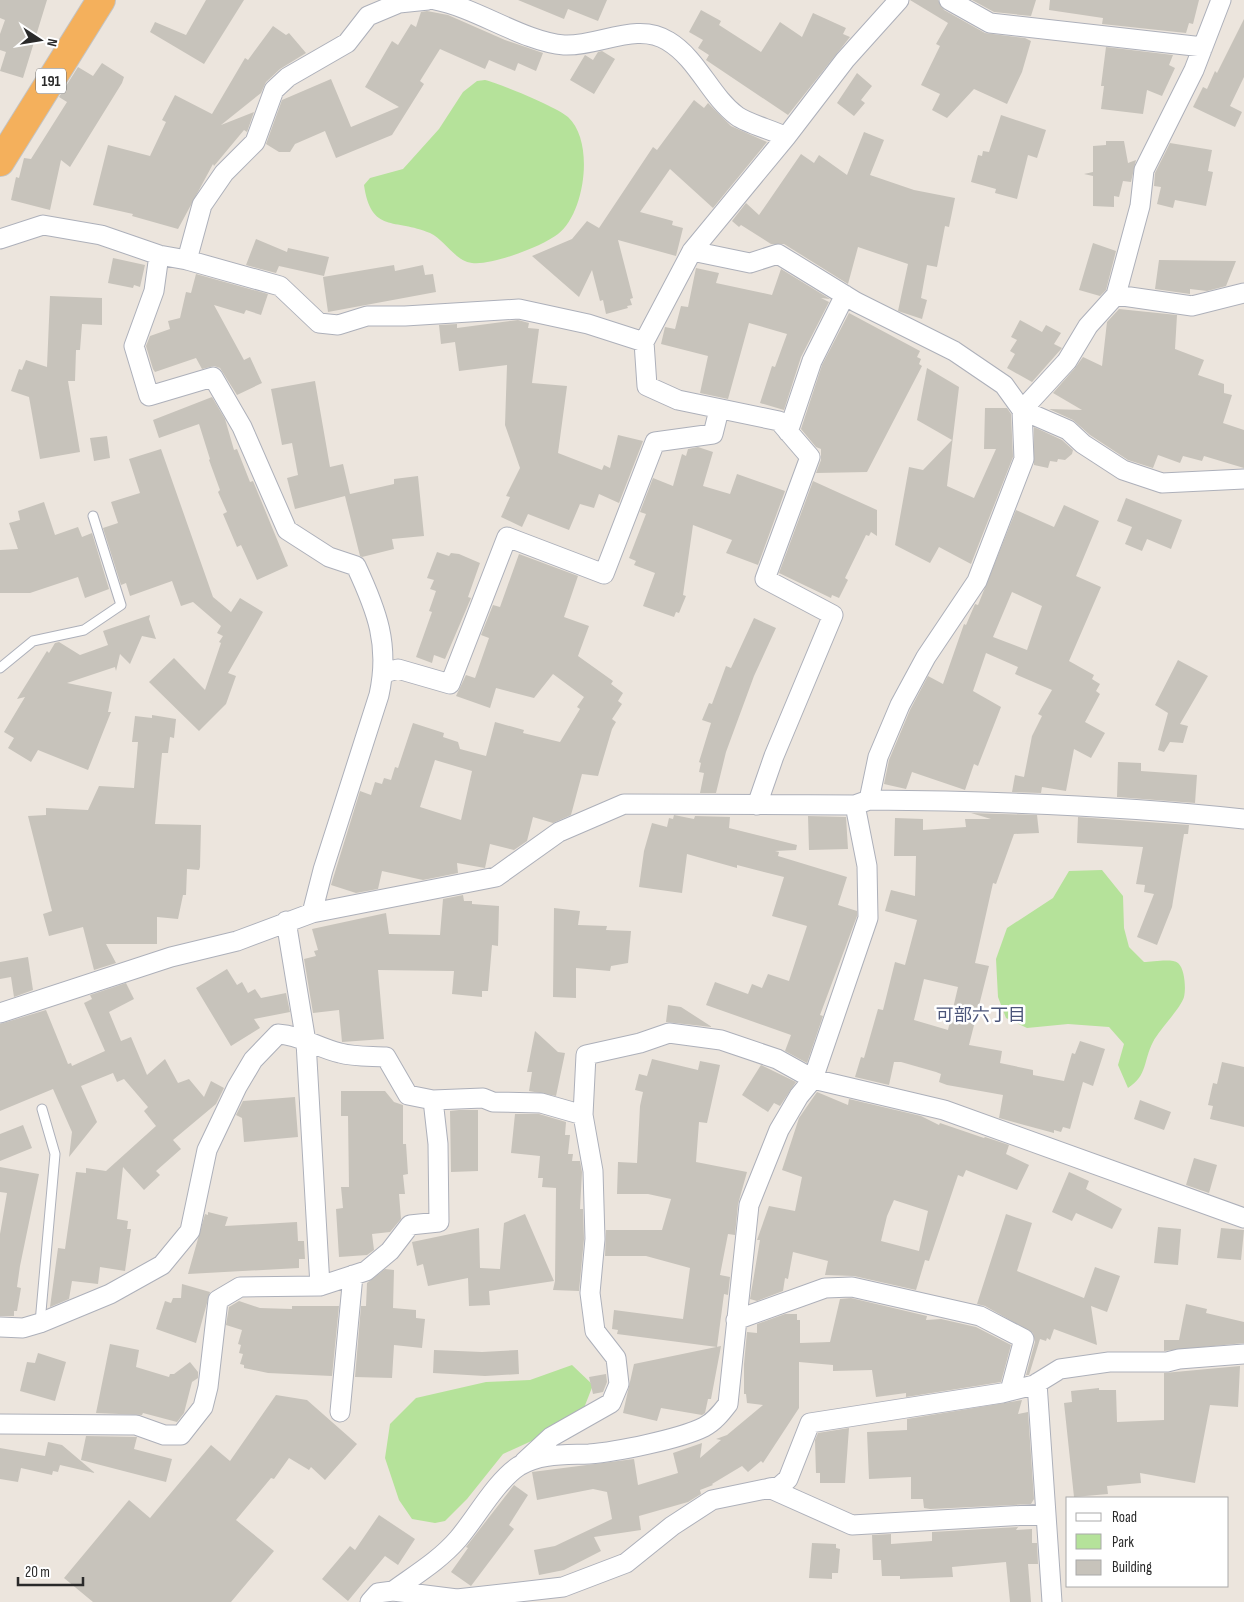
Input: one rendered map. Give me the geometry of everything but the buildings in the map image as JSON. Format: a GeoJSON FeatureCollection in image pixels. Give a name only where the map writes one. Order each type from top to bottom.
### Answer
{"type":"FeatureCollection","features":[{"type":"Feature","properties":{"kind":"highway","name":"191"},"geometry":{"type":"LineString","coordinates":[[0,162],[101,0]]}},
{"type":"Feature","properties":{"kind":"street"},"geometry":{"type":"LineString","coordinates":[[187,260],[202,204],[224,173],[255,142],[274,90],[288,77],[347,43],[368,16],[399,3],[428,0]]}},
{"type":"Feature","properties":{"kind":"street"},"geometry":{"type":"LineString","coordinates":[[435,0],[454,4],[547,42],[566,45],[647,32],[668,40],[684,54],[724,103],[738,117],[770,128],[786,137]]}},
{"type":"Feature","properties":{"kind":"street"},"geometry":{"type":"LineString","coordinates":[[757,805],[774,756],[833,615],[765,579],[810,457],[779,421],[678,400],[646,386],[644,342],[692,252],[786,137],[845,60],[899,0]]}},
{"type":"Feature","properties":{"kind":"street"},"geometry":{"type":"LineString","coordinates":[[949,0],[990,23],[1203,47]]}},
{"type":"Feature","properties":{"kind":"street"},"geometry":{"type":"LineString","coordinates":[[519,1466],[552,1455],[591,1454],[650,1443],[704,1427],[719,1416],[728,1404],[735,1355],[736,1320],[749,1205],[779,1130],[799,1096],[813,1079],[868,918],[867,866],[862,803],[878,757],[900,705],[926,656],[977,581],[1024,459],[1022,410],[1066,361],[1088,326],[1116,295],[1140,206],[1144,170],[1203,47],[1220,0]]}},
{"type":"Feature","properties":{"kind":"street"},"geometry":{"type":"LineString","coordinates":[[0,239],[43,225],[101,235],[159,255],[187,260],[280,286],[319,323],[338,326],[367,316],[405,316],[519,308],[588,324],[644,342]]}},
{"type":"Feature","properties":{"kind":"street"},"geometry":{"type":"LineString","coordinates":[[692,252],[750,263],[778,254],[845,295],[954,351],[1004,385],[1022,410],[1068,430],[1084,444],[1123,470],[1162,483],[1244,480]]}},
{"type":"Feature","properties":{"kind":"street"},"geometry":{"type":"LineString","coordinates":[[159,255],[154,291],[134,346],[149,396],[213,377],[242,427],[287,530],[329,557],[356,566],[375,608],[382,646],[384,673],[379,695],[323,870],[312,912]]}},
{"type":"Feature","properties":{"kind":"street"},"geometry":{"type":"LineString","coordinates":[[1116,295],[1192,306],[1244,293]]}},
{"type":"Feature","properties":{"kind":"street"},"geometry":{"type":"LineString","coordinates":[[788,432],[817,349],[845,295]]}},
{"type":"Feature","properties":{"kind":"street"},"geometry":{"type":"LineString","coordinates":[[384,673],[398,669],[450,684],[507,537],[604,574],[655,442],[713,434],[719,410]]}},
{"type":"Feature","properties":{"kind":"street"},"geometry":{"type":"LineString","coordinates":[[0,1013],[171,957],[237,941],[312,912],[496,877],[559,832],[624,804],[757,805],[1016,801],[1175,811],[1244,819]]}},
{"type":"Feature","properties":{"kind":"street"},"geometry":{"type":"LineString","coordinates":[[286,921],[306,1042],[320,1286]]}},
{"type":"Feature","properties":{"kind":"street"},"geometry":{"type":"LineString","coordinates":[[393,1591],[436,1560],[458,1540],[496,1489],[545,1442],[611,1403],[619,1384],[616,1358],[595,1331],[590,1293],[595,1239],[593,1171],[583,1115],[586,1055],[640,1043],[669,1033],[721,1040],[777,1059],[813,1079],[944,1110],[1244,1218]]}},
{"type":"Feature","properties":{"kind":"street"},"geometry":{"type":"LineString","coordinates":[[0,1327],[23,1328],[40,1323],[110,1294],[162,1265],[190,1231],[207,1150],[237,1087],[253,1060],[278,1034],[297,1036],[306,1042],[341,1054],[386,1057],[408,1095],[433,1100],[483,1098],[493,1102],[541,1103],[583,1115]]}},
{"type":"Feature","properties":{"kind":"street"},"geometry":{"type":"LineString","coordinates":[[0,1424],[136,1425],[164,1435],[181,1435],[203,1407],[208,1386],[218,1300],[240,1287],[320,1286],[353,1275],[366,1270],[390,1251],[410,1225],[439,1222],[438,1144],[433,1100]]}},
{"type":"Feature","properties":{"kind":"street"},"geometry":{"type":"LineString","coordinates":[[340,1412],[353,1275]]}},
{"type":"Feature","properties":{"kind":"street"},"geometry":{"type":"LineString","coordinates":[[736,1320],[825,1288],[852,1287],[980,1316],[1024,1339],[1010,1391]]}},
{"type":"Feature","properties":{"kind":"street"},"geometry":{"type":"LineString","coordinates":[[370,1602],[378,1593],[393,1591],[457,1599],[563,1587],[626,1563],[672,1526],[712,1500],[780,1486],[788,1479],[810,1423],[920,1408],[1010,1391],[1037,1383],[1060,1369],[1108,1362],[1167,1362],[1179,1359],[1244,1354]]}},
{"type":"Feature","properties":{"kind":"street"},"geometry":{"type":"LineString","coordinates":[[1037,1383],[1052,1602]]}},
{"type":"Feature","properties":{"kind":"street"},"geometry":{"type":"LineString","coordinates":[[769,1488],[852,1525],[1046,1514]]}},
{"type":"Feature","properties":{"kind":"lane"},"geometry":{"type":"LineString","coordinates":[[0,668],[33,640],[84,630],[121,605],[93,516]]}},
{"type":"Feature","properties":{"kind":"lane"},"geometry":{"type":"LineString","coordinates":[[40,1323],[56,1154],[42,1109]]}},
{"type":"Feature","properties":{"kind":"green space"},"geometry":{"type":"Polygon","coordinates":[[[485,80],[528,96],[568,117],[576,128],[582,143],[584,159],[583,177],[575,210],[567,224],[558,234],[541,244],[516,254],[491,261],[472,263],[460,258],[430,233],[386,222],[379,218],[372,211],[367,201],[364,185],[370,178],[403,169],[439,129],[463,92],[477,81],[485,80]]]}},
{"type":"Feature","properties":{"kind":"green space"},"geometry":{"type":"Polygon","coordinates":[[[1102,870],[1123,896],[1124,928],[1129,947],[1144,962],[1167,960],[1178,963],[1184,979],[1185,993],[1182,1002],[1153,1042],[1139,1078],[1128,1088],[1118,1065],[1124,1044],[1109,1027],[1068,1024],[1027,1028],[1006,1018],[998,997],[996,959],[1007,928],[1053,898],[1069,871],[1102,870]]]}},
{"type":"Feature","properties":{"kind":"green space"},"geometry":{"type":"Polygon","coordinates":[[[572,1365],[593,1385],[582,1413],[573,1422],[503,1454],[467,1499],[445,1521],[435,1523],[412,1519],[399,1500],[385,1458],[390,1424],[416,1398],[486,1382],[530,1380],[572,1365]]]}},
{"type":"Feature","properties":{"kind":"district","name":"可部六丁目"},"geometry":{"type":"Point","coordinates":[981,1015]}}]}
